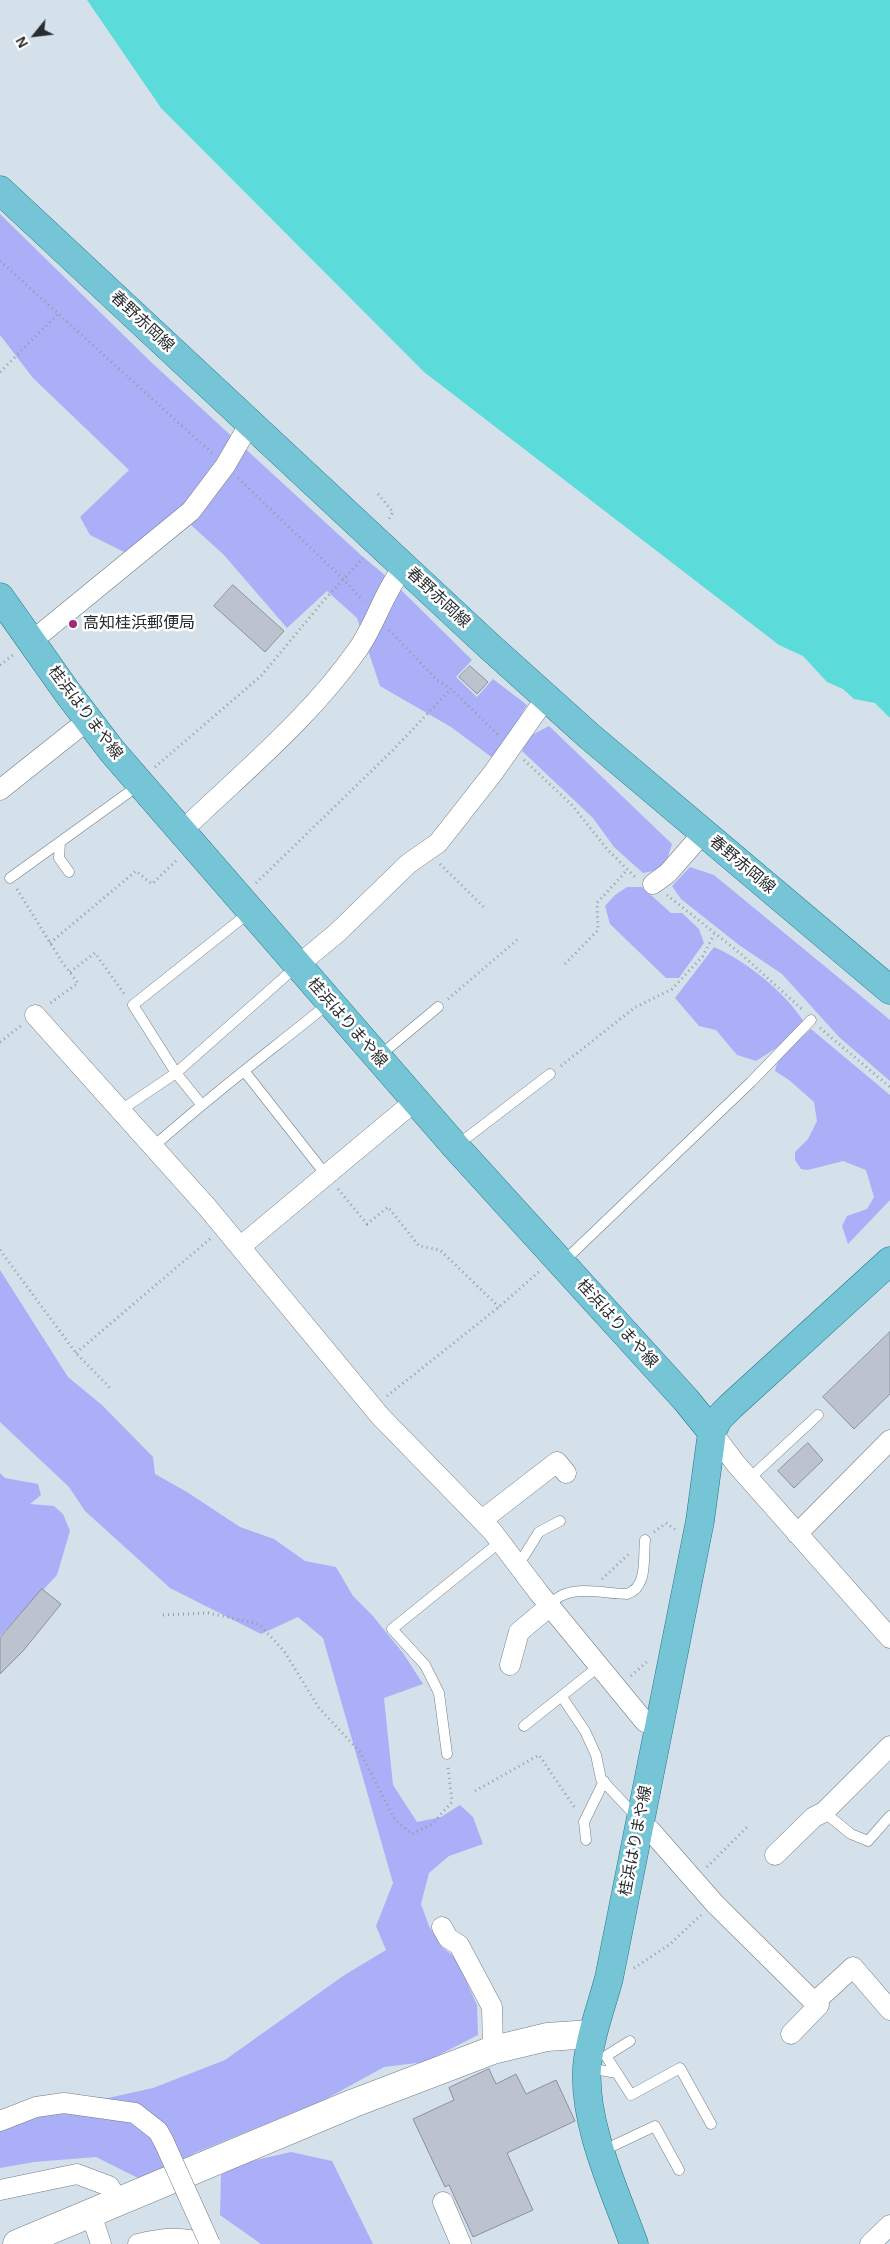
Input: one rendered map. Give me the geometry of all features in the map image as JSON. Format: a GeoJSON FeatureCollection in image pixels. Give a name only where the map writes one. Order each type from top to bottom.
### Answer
{"type":"FeatureCollection","features":[{"type":"Feature","properties":{"kind":"main road","name":"春野赤岡線"},"geometry":{"type":"LineString","coordinates":[[0,190],[546,698],[890,990]]}},
{"type":"Feature","properties":{"kind":"main road","name":"桂浜はりまや線"},"geometry":{"type":"LineString","coordinates":[[0,597],[88,720],[140,784],[415,1101],[712,1432]]}},
{"type":"Feature","properties":{"kind":"main road","name":"桂浜はりまや線"},"geometry":{"type":"LineString","coordinates":[[634,2244],[601,2152],[589,2110],[587,2068],[592,2034],[609,1978],[700,1521],[712,1432],[718,1420],[731,1406],[890,1261]]}},
{"type":"Feature","properties":{"kind":"street"},"geometry":{"type":"LineString","coordinates":[[32,641],[191,511],[226,466],[250,423]]}},
{"type":"Feature","properties":{"kind":"street"},"geometry":{"type":"LineString","coordinates":[[187,838],[308,711],[358,650],[377,618],[392,581],[404,567]]}},
{"type":"Feature","properties":{"kind":"street"},"geometry":{"type":"LineString","coordinates":[[297,966],[337,933],[408,864],[438,843],[546,698]]}},
{"type":"Feature","properties":{"kind":"street"},"geometry":{"type":"LineString","coordinates":[[0,790],[88,720]]}},
{"type":"Feature","properties":{"kind":"street"},"geometry":{"type":"LineString","coordinates":[[653,884],[668,873],[703,833]]}},
{"type":"Feature","properties":{"kind":"street"},"geometry":{"type":"LineString","coordinates":[[35,1015],[224,1227],[373,1407],[482,1520],[616,1689],[645,1722],[658,1727]]}},
{"type":"Feature","properties":{"kind":"street"},"geometry":{"type":"LineString","coordinates":[[240,1247],[415,1101]]}},
{"type":"Feature","properties":{"kind":"street"},"geometry":{"type":"LineString","coordinates":[[712,1432],[749,1479],[890,1638]]}},
{"type":"Feature","properties":{"kind":"street"},"geometry":{"type":"LineString","coordinates":[[797,1534],[890,1440]]}},
{"type":"Feature","properties":{"kind":"street"},"geometry":{"type":"LineString","coordinates":[[482,1520],[557,1462],[566,1473]]}},
{"type":"Feature","properties":{"kind":"street"},"geometry":{"type":"LineString","coordinates":[[510,1665],[518,1632],[550,1606]]}},
{"type":"Feature","properties":{"kind":"street"},"geometry":{"type":"LineString","coordinates":[[775,1855],[814,1817],[824,1812],[890,1746]]}},
{"type":"Feature","properties":{"kind":"street"},"geometry":{"type":"LineString","coordinates":[[640,1822],[651,1831],[714,1902],[819,2005],[791,2034]]}},
{"type":"Feature","properties":{"kind":"street"},"geometry":{"type":"LineString","coordinates":[[442,1927],[448,1938],[459,1945],[492,2007],[492,2050]]}},
{"type":"Feature","properties":{"kind":"street"},"geometry":{"type":"LineString","coordinates":[[816,2001],[853,1967],[890,2010]]}},
{"type":"Feature","properties":{"kind":"street"},"geometry":{"type":"LineString","coordinates":[[17,2244],[354,2103],[492,2050],[547,2037],[592,2034]]}},
{"type":"Feature","properties":{"kind":"street"},"geometry":{"type":"LineString","coordinates":[[0,2121],[36,2107],[64,2103],[135,2113],[158,2131],[210,2244]]}},
{"type":"Feature","properties":{"kind":"street"},"geometry":{"type":"LineString","coordinates":[[0,2190],[77,2174],[110,2186],[119,2202]]}},
{"type":"Feature","properties":{"kind":"street"},"geometry":{"type":"LineString","coordinates":[[443,2202],[461,2244]]}},
{"type":"Feature","properties":{"kind":"street"},"geometry":{"type":"LineString","coordinates":[[91,2214],[96,2234],[101,2244]]}},
{"type":"Feature","properties":{"kind":"street"},"geometry":{"type":"LineString","coordinates":[[870,2244],[890,2225]]}},
{"type":"Feature","properties":{"kind":"street"},"geometry":{"type":"LineString","coordinates":[[138,2244],[159,2239],[180,2239],[203,2244]]}},
{"type":"Feature","properties":{"kind":"lane"},"geometry":{"type":"LineString","coordinates":[[10,878],[140,784]]}},
{"type":"Feature","properties":{"kind":"lane"},"geometry":{"type":"LineString","coordinates":[[60,842],[58,858],[68,872]]}},
{"type":"Feature","properties":{"kind":"lane"},"geometry":{"type":"LineString","coordinates":[[201,1104],[176,1073],[133,1005],[244,904]]}},
{"type":"Feature","properties":{"kind":"lane"},"geometry":{"type":"LineString","coordinates":[[121,1110],[176,1073],[297,966]]}},
{"type":"Feature","properties":{"kind":"lane"},"geometry":{"type":"LineString","coordinates":[[153,1147],[201,1104],[245,1072],[329,1003]]}},
{"type":"Feature","properties":{"kind":"lane"},"geometry":{"type":"LineString","coordinates":[[377,1057],[438,1007]]}},
{"type":"Feature","properties":{"kind":"lane"},"geometry":{"type":"LineString","coordinates":[[559,1260],[751,1082],[811,1020]]}},
{"type":"Feature","properties":{"kind":"lane"},"geometry":{"type":"LineString","coordinates":[[245,1072],[326,1175]]}},
{"type":"Feature","properties":{"kind":"lane"},"geometry":{"type":"LineString","coordinates":[[455,1146],[550,1074]]}},
{"type":"Feature","properties":{"kind":"lane"},"geometry":{"type":"LineString","coordinates":[[749,1479],[818,1415]]}},
{"type":"Feature","properties":{"kind":"lane"},"geometry":{"type":"LineString","coordinates":[[516,1563],[524,1556],[539,1532],[560,1521]]}},
{"type":"Feature","properties":{"kind":"lane"},"geometry":{"type":"LineString","coordinates":[[550,1606],[562,1594],[571,1591],[627,1594],[635,1591],[642,1582],[645,1540]]}},
{"type":"Feature","properties":{"kind":"lane"},"geometry":{"type":"LineString","coordinates":[[447,1754],[439,1693],[425,1665],[392,1628],[500,1542]]}},
{"type":"Feature","properties":{"kind":"lane"},"geometry":{"type":"LineString","coordinates":[[524,1726],[562,1698],[598,1667]]}},
{"type":"Feature","properties":{"kind":"lane"},"geometry":{"type":"LineString","coordinates":[[562,1698],[586,1731],[596,1755],[599,1773],[604,1781],[640,1822]]}},
{"type":"Feature","properties":{"kind":"lane"},"geometry":{"type":"LineString","coordinates":[[586,1840],[584,1822],[604,1781]]}},
{"type":"Feature","properties":{"kind":"lane"},"geometry":{"type":"LineString","coordinates":[[824,1812],[851,1834],[868,1841],[890,1816]]}},
{"type":"Feature","properties":{"kind":"lane"},"geometry":{"type":"LineString","coordinates":[[630,2041],[606,2056],[631,2095],[680,2068],[711,2124]]}},
{"type":"Feature","properties":{"kind":"lane"},"geometry":{"type":"LineString","coordinates":[[587,2068],[617,2073]]}},
{"type":"Feature","properties":{"kind":"lane"},"geometry":{"type":"LineString","coordinates":[[601,2152],[655,2126],[679,2170]]}},
{"type":"Feature","properties":{"kind":"path"},"geometry":{"type":"LineString","coordinates":[[0,261],[2,266],[226,466],[344,580],[377,618],[437,680],[451,689],[571,804],[626,870],[641,881],[653,884],[748,960],[841,1048],[890,1087]]}},
{"type":"Feature","properties":{"kind":"path"},"geometry":{"type":"LineString","coordinates":[[0,372],[58,314]]}},
{"type":"Feature","properties":{"kind":"path"},"geometry":{"type":"LineString","coordinates":[[378,494],[393,512],[389,519]]}},
{"type":"Feature","properties":{"kind":"path"},"geometry":{"type":"LineString","coordinates":[[140,784],[157,766],[261,676],[325,599],[363,557]]}},
{"type":"Feature","properties":{"kind":"path"},"geometry":{"type":"LineString","coordinates":[[244,904],[265,876],[393,750],[451,689]]}},
{"type":"Feature","properties":{"kind":"path"},"geometry":{"type":"LineString","coordinates":[[50,943],[136,871],[152,884],[187,838]]}},
{"type":"Feature","properties":{"kind":"path"},"geometry":{"type":"LineString","coordinates":[[427,851],[486,909]]}},
{"type":"Feature","properties":{"kind":"path"},"geometry":{"type":"LineString","coordinates":[[565,964],[598,930],[597,903],[626,870]]}},
{"type":"Feature","properties":{"kind":"path"},"geometry":{"type":"LineString","coordinates":[[0,1042],[78,982],[50,943],[10,878]]}},
{"type":"Feature","properties":{"kind":"path"},"geometry":{"type":"LineString","coordinates":[[550,1074],[592,1044],[634,1008],[672,990],[703,956],[714,934]]}},
{"type":"Feature","properties":{"kind":"path"},"geometry":{"type":"LineString","coordinates":[[438,1007],[518,939]]}},
{"type":"Feature","properties":{"kind":"path"},"geometry":{"type":"LineString","coordinates":[[70,972],[94,953],[133,1005]]}},
{"type":"Feature","properties":{"kind":"path"},"geometry":{"type":"LineString","coordinates":[[326,1175],[367,1224],[388,1206],[420,1246],[440,1250],[499,1307]]}},
{"type":"Feature","properties":{"kind":"path"},"geometry":{"type":"LineString","coordinates":[[76,1353],[224,1227]]}},
{"type":"Feature","properties":{"kind":"path"},"geometry":{"type":"LineString","coordinates":[[0,1250],[76,1353],[111,1389]]}},
{"type":"Feature","properties":{"kind":"path"},"geometry":{"type":"LineString","coordinates":[[373,1407],[559,1260]]}},
{"type":"Feature","properties":{"kind":"path"},"geometry":{"type":"LineString","coordinates":[[163,1615],[208,1613],[259,1624],[284,1651],[319,1708],[360,1752],[395,1820],[412,1834],[432,1824],[452,1802],[447,1754]]}},
{"type":"Feature","properties":{"kind":"path"},"geometry":{"type":"LineString","coordinates":[[616,1689],[665,1647],[675,1645]]}},
{"type":"Feature","properties":{"kind":"path"},"geometry":{"type":"LineString","coordinates":[[475,1791],[539,1755],[584,1822]]}},
{"type":"Feature","properties":{"kind":"path"},"geometry":{"type":"LineString","coordinates":[[694,1880],[749,1825]]}},
{"type":"Feature","properties":{"kind":"path"},"geometry":{"type":"LineString","coordinates":[[609,1978],[617,1980],[669,1945],[714,1902]]}},
{"type":"Feature","properties":{"kind":"shaded area"},"geometry":{"type":"Polygon","coordinates":[[[87,0],[890,0],[890,718],[875,703],[854,699],[843,689],[827,682],[803,656],[779,645],[424,372],[161,108],[87,0]]]}},
{"type":"Feature","properties":{"kind":"shaded area"},"geometry":{"type":"Polygon","coordinates":[[[0,214],[151,362],[363,557],[392,581],[472,660],[456,677],[477,697],[493,679],[527,705],[494,759],[451,727],[380,686],[357,618],[327,591],[287,628],[224,555],[191,525],[144,562],[90,535],[80,517],[129,470],[33,378],[0,335],[0,214]]]}},
{"type":"Feature","properties":{"kind":"shaded area"},"geometry":{"type":"Polygon","coordinates":[[[549,726],[672,844],[664,869],[643,873],[614,847],[593,818],[522,751],[530,736],[549,726]]]}},
{"type":"Feature","properties":{"kind":"shaded area"},"geometry":{"type":"Polygon","coordinates":[[[690,867],[714,875],[890,1020],[890,1081],[839,1037],[782,974],[739,945],[681,899],[672,886],[690,867]]]}},
{"type":"Feature","properties":{"kind":"shaded area"},"geometry":{"type":"Polygon","coordinates":[[[627,887],[642,887],[671,913],[682,913],[699,929],[704,943],[679,978],[666,978],[610,924],[605,906],[615,895],[627,887]]]}},
{"type":"Feature","properties":{"kind":"shaded area"},"geometry":{"type":"Polygon","coordinates":[[[714,947],[739,960],[764,978],[804,1022],[781,1045],[756,1061],[737,1055],[716,1030],[699,1026],[675,998],[714,947]]]}},
{"type":"Feature","properties":{"kind":"shaded area"},"geometry":{"type":"Polygon","coordinates":[[[811,1029],[890,1095],[890,1200],[848,1244],[842,1226],[847,1216],[867,1209],[874,1197],[866,1170],[843,1161],[808,1170],[801,1169],[795,1160],[795,1152],[808,1139],[817,1121],[814,1102],[789,1080],[775,1071],[778,1059],[811,1029]]]}},
{"type":"Feature","properties":{"kind":"shaded area"},"geometry":{"type":"Polygon","coordinates":[[[0,1270],[68,1377],[102,1405],[153,1457],[155,1474],[187,1492],[240,1527],[274,1539],[305,1561],[336,1567],[353,1596],[372,1615],[403,1653],[423,1684],[384,1698],[393,1785],[417,1822],[441,1817],[460,1805],[473,1817],[483,1844],[449,1856],[429,1873],[421,1904],[429,1926],[442,1947],[456,1958],[477,2005],[478,2035],[425,2062],[384,2067],[324,2100],[195,2153],[144,2181],[96,2157],[34,2162],[0,2168],[0,2125],[19,2120],[36,2096],[62,2095],[108,2098],[153,2088],[225,2060],[343,1976],[386,1950],[376,1926],[393,1883],[323,1638],[298,1617],[261,1634],[170,1588],[85,1511],[69,1487],[0,1422],[0,1270]]]}},
{"type":"Feature","properties":{"kind":"shaded area"},"geometry":{"type":"Polygon","coordinates":[[[0,1473],[5,1478],[38,1484],[41,1495],[30,1504],[54,1506],[63,1514],[70,1531],[57,1575],[0,1636],[0,1473]]]}},
{"type":"Feature","properties":{"kind":"shaded area"},"geometry":{"type":"Polygon","coordinates":[[[291,2152],[332,2161],[373,2244],[261,2244],[220,2215],[221,2175],[243,2163],[291,2152]]]}},
{"type":"Feature","properties":{"kind":"building"},"geometry":{"type":"Polygon","coordinates":[[[233,585],[284,631],[265,652],[214,606],[233,585]]]}},
{"type":"Feature","properties":{"kind":"building"},"geometry":{"type":"Polygon","coordinates":[[[470,666],[488,682],[477,694],[459,677],[470,666]]]}},
{"type":"Feature","properties":{"kind":"building"},"geometry":{"type":"Polygon","coordinates":[[[890,1332],[890,1394],[854,1429],[823,1397],[890,1332]]]}},
{"type":"Feature","properties":{"kind":"building"},"geometry":{"type":"Polygon","coordinates":[[[808,1443],[823,1460],[794,1488],[778,1471],[808,1443]]]}},
{"type":"Feature","properties":{"kind":"building"},"geometry":{"type":"Polygon","coordinates":[[[42,1589],[61,1604],[23,1651],[0,1674],[0,1638],[42,1589]]]}},
{"type":"Feature","properties":{"kind":"building"},"geometry":{"type":"Polygon","coordinates":[[[489,2069],[496,2084],[516,2074],[526,2094],[556,2080],[575,2121],[507,2153],[533,2210],[473,2237],[449,2185],[445,2187],[413,2119],[454,2100],[449,2088],[489,2069]]]}},
{"type":"Feature","properties":{"kind":"place","name":"高知桂浜郵便局"},"geometry":{"type":"Point","coordinates":[73,624]}}]}
